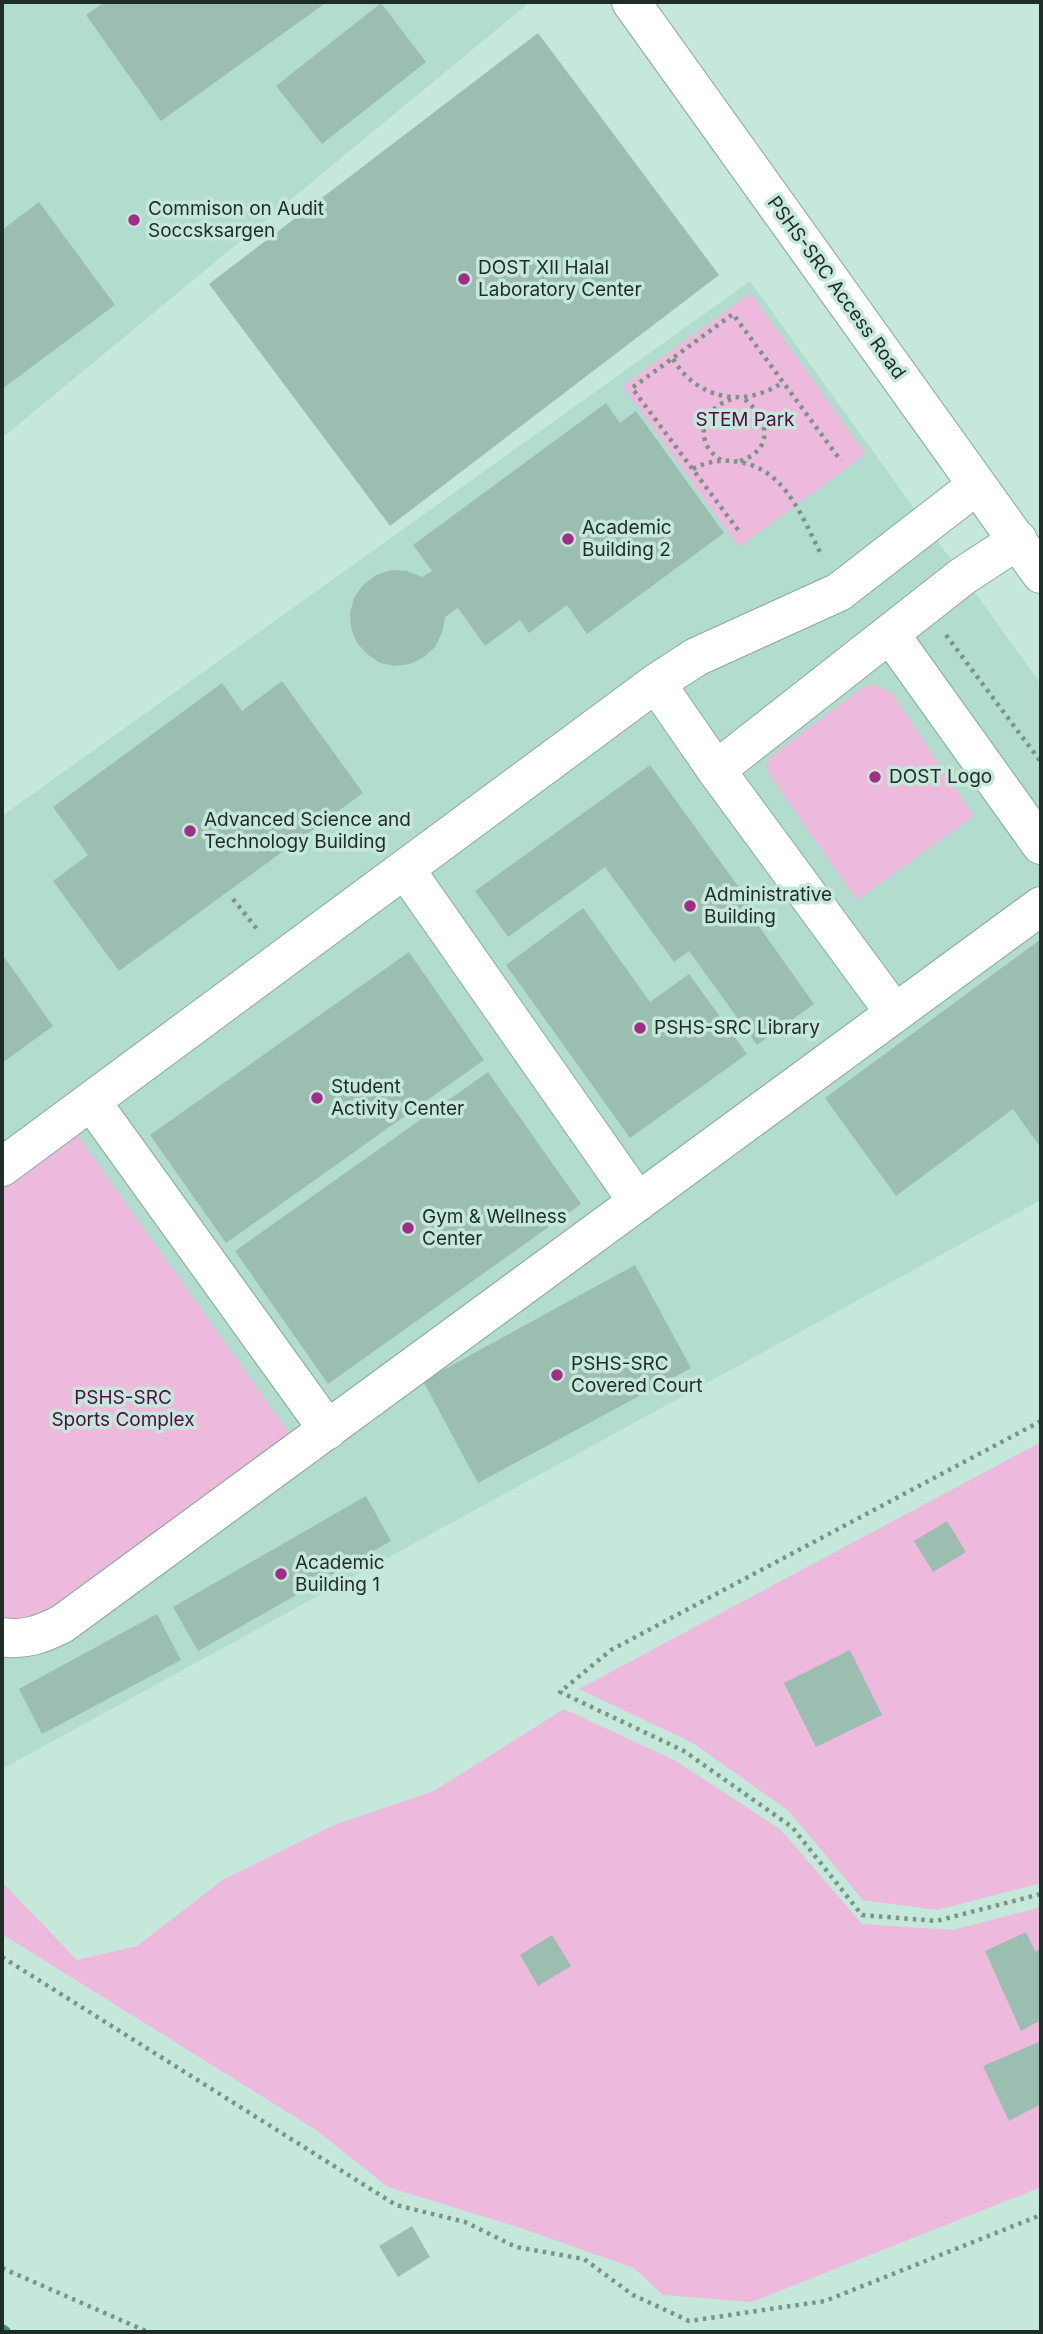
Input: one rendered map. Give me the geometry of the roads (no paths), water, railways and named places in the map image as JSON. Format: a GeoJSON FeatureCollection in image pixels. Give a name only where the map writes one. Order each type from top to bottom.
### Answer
{"type":"FeatureCollection","features":[{"type":"Feature","properties":{"kind":"street","name":"PSHS-SRC Access Road"},"geometry":{"type":"LineString","coordinates":[[631,2],[1041,574]]}},
{"type":"Feature","properties":{"kind":"street"},"geometry":{"type":"LineString","coordinates":[[2,1167],[656,683],[696,657],[839,592],[977,485]]}},
{"type":"Feature","properties":{"kind":"street"},"geometry":{"type":"LineString","coordinates":[[716,770],[963,576],[1018,540]]}},
{"type":"Feature","properties":{"kind":"street"},"geometry":{"type":"LineString","coordinates":[[890,634],[1041,845]]}},
{"type":"Feature","properties":{"kind":"street"},"geometry":{"type":"LineString","coordinates":[[656,683],[716,770],[894,1012]]}},
{"type":"Feature","properties":{"kind":"street"},"geometry":{"type":"LineString","coordinates":[[405,869],[638,1202]]}},
{"type":"Feature","properties":{"kind":"street"},"geometry":{"type":"LineString","coordinates":[[2,1637],[23,1639],[49,1631],[62,1623],[1041,906]]}},
{"type":"Feature","properties":{"kind":"street"},"geometry":{"type":"LineString","coordinates":[[91,1101],[328,1430]]}},
{"type":"Feature","properties":{"kind":"place","name":"Commison on Audit Soccsksargen"},"geometry":{"type":"Point","coordinates":[134,220]}},
{"type":"Feature","properties":{"kind":"place","name":"DOST XII Halal Laboratory Center"},"geometry":{"type":"Point","coordinates":[464,279]}},
{"type":"Feature","properties":{"kind":"place","name":"Academic Building 2"},"geometry":{"type":"Point","coordinates":[568,539]}},
{"type":"Feature","properties":{"kind":"place","name":"DOST Logo"},"geometry":{"type":"Point","coordinates":[875,777]}},
{"type":"Feature","properties":{"kind":"place","name":"Advanced Science and Technology Building"},"geometry":{"type":"Point","coordinates":[190,831]}},
{"type":"Feature","properties":{"kind":"place","name":"Administrative Building"},"geometry":{"type":"Point","coordinates":[690,906]}},
{"type":"Feature","properties":{"kind":"place","name":"PSHS-SRC Library"},"geometry":{"type":"Point","coordinates":[640,1028]}},
{"type":"Feature","properties":{"kind":"place","name":"Student Activity Center"},"geometry":{"type":"Point","coordinates":[317,1098]}},
{"type":"Feature","properties":{"kind":"place","name":"Gym & Wellness Center"},"geometry":{"type":"Point","coordinates":[408,1228]}},
{"type":"Feature","properties":{"kind":"place","name":"PSHS-SRC Covered Court"},"geometry":{"type":"Point","coordinates":[557,1375]}},
{"type":"Feature","properties":{"kind":"place","name":"Academic Building 1"},"geometry":{"type":"Point","coordinates":[281,1574]}},
{"type":"Feature","properties":{"kind":"park label","name":"STEM Park"},"geometry":{"type":"Point","coordinates":[745,420]}},
{"type":"Feature","properties":{"kind":"park label","name":"PSHS-SRC Sports Complex"},"geometry":{"type":"Point","coordinates":[123,1409]}}]}
